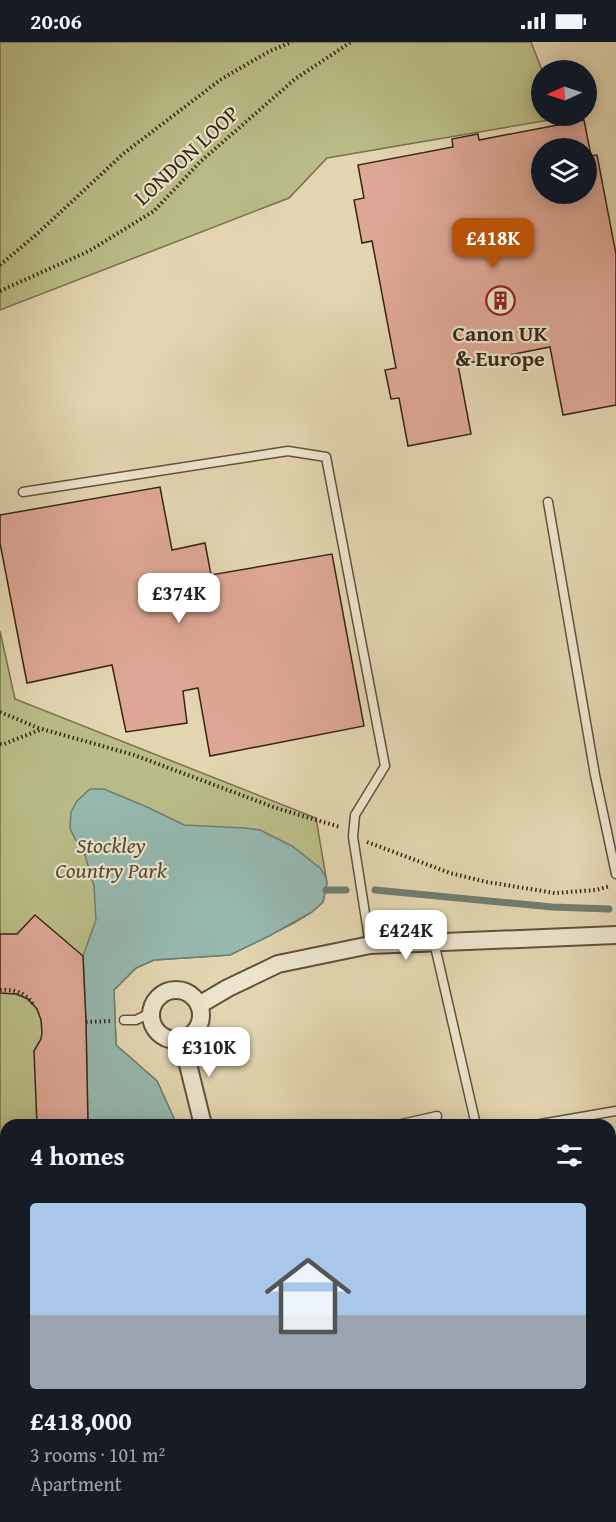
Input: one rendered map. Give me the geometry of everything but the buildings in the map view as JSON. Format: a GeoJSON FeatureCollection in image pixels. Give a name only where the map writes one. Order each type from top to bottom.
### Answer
{"type":"FeatureCollection","features":[{"type":"Feature","properties":{"kind":"street"},"geometry":{"type":"LineString","coordinates":[[199,1005],[278,964],[370,945],[616,935]]}},
{"type":"Feature","properties":{"kind":"street"},"geometry":{"type":"LineString","coordinates":[[171,990],[180,990],[194,998],[201,1014],[196,1030],[190,1036],[174,1041],[159,1035],[154,1029],[150,1013],[157,998],[171,990]]}},
{"type":"Feature","properties":{"kind":"street"},"geometry":{"type":"LineString","coordinates":[[182,1040],[202,1119]]}},
{"type":"Feature","properties":{"kind":"lane"},"geometry":{"type":"LineString","coordinates":[[22,492],[288,451],[326,457],[385,766],[355,815],[353,837],[370,945]]}},
{"type":"Feature","properties":{"kind":"lane"},"geometry":{"type":"LineString","coordinates":[[548,502],[595,775],[616,874]]}},
{"type":"Feature","properties":{"kind":"lane"},"geometry":{"type":"LineString","coordinates":[[434,942],[475,1119]]}},
{"type":"Feature","properties":{"kind":"lane"},"geometry":{"type":"LineString","coordinates":[[123,1020],[136,1020],[150,1013]]}},
{"type":"Feature","properties":{"kind":"lane"},"geometry":{"type":"LineString","coordinates":[[570,1119],[616,1111]]}},
{"type":"Feature","properties":{"kind":"lane"},"geometry":{"type":"LineString","coordinates":[[424,1119],[437,1116]]}},
{"type":"Feature","properties":{"kind":"path"},"geometry":{"type":"LineString","coordinates":[[0,265],[123,154],[220,80],[270,51],[292,42]]}},
{"type":"Feature","properties":{"kind":"path","name":"LONDON LOOP"},"geometry":{"type":"LineString","coordinates":[[0,291],[89,251],[154,211],[200,162],[295,79],[351,42]]}},
{"type":"Feature","properties":{"kind":"path"},"geometry":{"type":"LineString","coordinates":[[0,712],[42,729],[134,755],[276,808],[338,826],[353,837],[450,873],[487,882],[555,893],[596,890],[616,884]]}},
{"type":"Feature","properties":{"kind":"path"},"geometry":{"type":"LineString","coordinates":[[0,744],[42,729]]}},
{"type":"Feature","properties":{"kind":"path"},"geometry":{"type":"LineString","coordinates":[[0,990],[21,992],[33,1004]]}},
{"type":"Feature","properties":{"kind":"path"},"geometry":{"type":"LineString","coordinates":[[86,1022],[123,1020]]}},
{"type":"Feature","properties":{"kind":"green space"},"geometry":{"type":"Polygon","coordinates":[[[0,42],[531,42],[538,60],[531,60],[531,123],[327,158],[289,198],[0,310],[0,42]]]}},
{"type":"Feature","properties":{"kind":"green space","name":"Stockley Country Park"},"geometry":{"type":"Polygon","coordinates":[[[0,631],[15,699],[316,818],[327,883],[323,902],[294,923],[230,955],[154,960],[136,968],[114,990],[116,1045],[157,1081],[174,1119],[0,1119],[0,631]]]}},
{"type":"Feature","properties":{"kind":"water"},"geometry":{"type":"Polygon","coordinates":[[[90,789],[104,789],[184,825],[260,830],[292,846],[320,868],[325,875],[327,883],[323,902],[312,912],[269,936],[230,955],[154,960],[136,968],[114,990],[116,1045],[157,1081],[174,1119],[88,1119],[83,956],[96,920],[94,886],[83,848],[75,839],[70,828],[71,812],[77,801],[90,789]]]}},
{"type":"Feature","properties":{"kind":"waterway"},"geometry":{"type":"LineString","coordinates":[[326,890],[346,890]]}},
{"type":"Feature","properties":{"kind":"waterway"},"geometry":{"type":"LineString","coordinates":[[375,890],[552,907],[609,909]]}},
{"type":"Feature","properties":{"kind":"place","name":"Canon UK & Europe"},"geometry":{"type":"Point","coordinates":[500,301]}}]}
